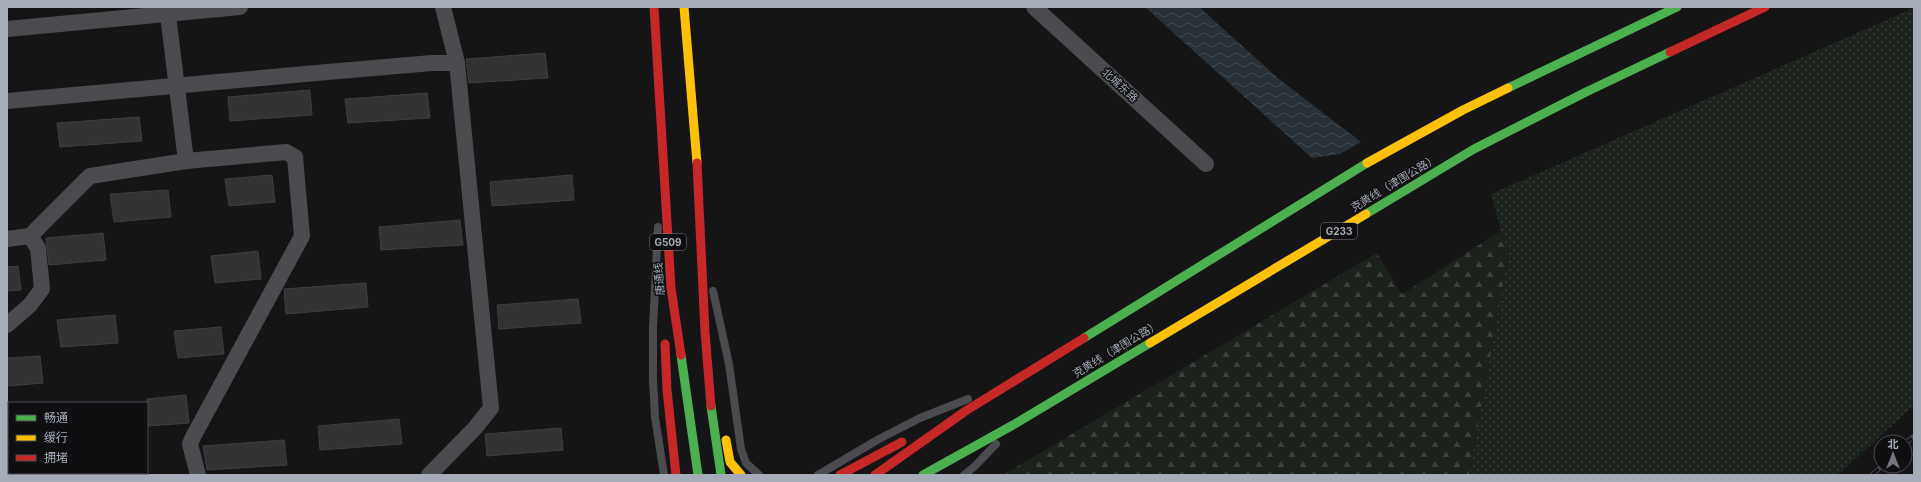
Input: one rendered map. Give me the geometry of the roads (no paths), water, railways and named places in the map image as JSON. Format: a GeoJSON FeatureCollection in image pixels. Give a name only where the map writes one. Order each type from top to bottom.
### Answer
{"type":"FeatureCollection","features":[{"type":"Feature","properties":{"kind":"highway","name":"唐通线"},"geometry":{"type":"LineString","coordinates":[[654,7],[671,288],[698,475]]}},
{"type":"Feature","properties":{"kind":"highway","name":"G509"},"geometry":{"type":"LineString","coordinates":[[684,7],[698,186],[704,316],[714,437],[721,475]]}},
{"type":"Feature","properties":{"kind":"highway"},"geometry":{"type":"LineString","coordinates":[[840,475],[967,410],[1380,156],[1463,110],[1677,7]]}},
{"type":"Feature","properties":{"kind":"highway","name":"克黄线（津围公路）"},"geometry":{"type":"LineString","coordinates":[[924,475],[1013,424],[1474,149],[1593,89],[1765,7]]}},
{"type":"Feature","properties":{"kind":"highway"},"geometry":{"type":"LineString","coordinates":[[666,318],[671,288]]}},
{"type":"Feature","properties":{"kind":"highway"},"geometry":{"type":"LineString","coordinates":[[704,316],[716,362],[720,403]]}},
{"type":"Feature","properties":{"kind":"highway"},"geometry":{"type":"LineString","coordinates":[[665,332],[667,390],[676,475]]}},
{"type":"Feature","properties":{"kind":"highway"},"geometry":{"type":"LineString","coordinates":[[875,475],[967,410]]}},
{"type":"Feature","properties":{"kind":"highway"},"geometry":{"type":"LineString","coordinates":[[725,433],[730,462],[741,475]]}},
{"type":"Feature","properties":{"kind":"highway","name":"G233"},"geometry":{"type":"LineString","coordinates":[[933,475],[961,454]]}},
{"type":"Feature","properties":{"kind":"street"},"geometry":{"type":"LineString","coordinates":[[7,29],[168,10],[240,7]]}},
{"type":"Feature","properties":{"kind":"street"},"geometry":{"type":"LineString","coordinates":[[429,475],[475,428],[491,408],[457,63],[443,7]]}},
{"type":"Feature","properties":{"kind":"street","name":"北城东路"},"geometry":{"type":"LineString","coordinates":[[1034,7],[1206,164]]}},
{"type":"Feature","properties":{"kind":"street"},"geometry":{"type":"LineString","coordinates":[[168,10],[186,161]]}},
{"type":"Feature","properties":{"kind":"street"},"geometry":{"type":"LineString","coordinates":[[7,101],[432,63],[457,63]]}},
{"type":"Feature","properties":{"kind":"street"},"geometry":{"type":"LineString","coordinates":[[7,239],[30,236],[90,176],[186,161],[286,152],[294,156],[302,236],[190,444],[198,475]]}},
{"type":"Feature","properties":{"kind":"street"},"geometry":{"type":"LineString","coordinates":[[7,324],[30,305],[42,289],[38,248],[30,236]]}},
{"type":"Feature","properties":{"kind":"lane"},"geometry":{"type":"LineString","coordinates":[[698,186],[707,220],[711,264]]}},
{"type":"Feature","properties":{"kind":"lane"},"geometry":{"type":"LineString","coordinates":[[664,475],[655,416],[653,328],[657,232],[666,195]]}},
{"type":"Feature","properties":{"kind":"lane"},"geometry":{"type":"LineString","coordinates":[[712,284],[716,309],[729,364],[741,449],[746,463],[759,475]]}},
{"type":"Feature","properties":{"kind":"lane"},"geometry":{"type":"LineString","coordinates":[[818,475],[879,438],[920,418],[1017,380]]}},
{"type":"Feature","properties":{"kind":"lane"},"geometry":{"type":"LineString","coordinates":[[964,475],[976,466],[1013,424]]}},
{"type":"Feature","properties":{"kind":"water"},"geometry":{"type":"Polygon","coordinates":[[[1145,7],[1199,7],[1279,79],[1361,142],[1340,154],[1312,158],[1145,7]]]}}]}
